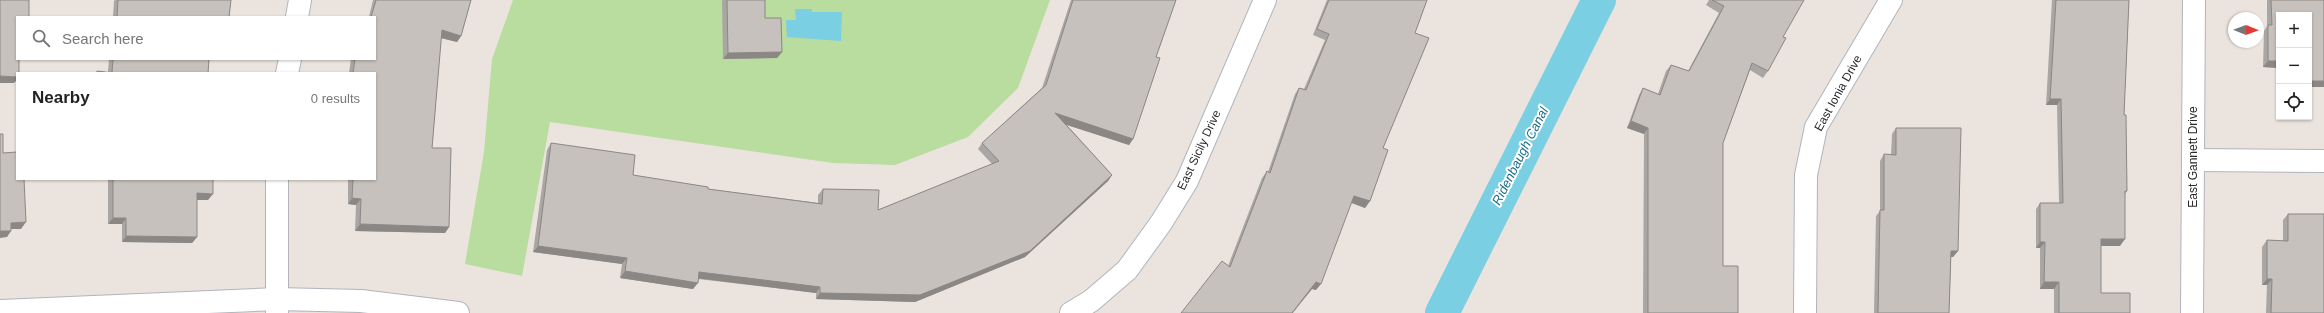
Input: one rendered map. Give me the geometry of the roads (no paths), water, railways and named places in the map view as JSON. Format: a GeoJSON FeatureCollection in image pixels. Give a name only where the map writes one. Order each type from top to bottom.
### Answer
{"type":"FeatureCollection","features":[{"type":"Feature","properties":{"kind":"street"},"geometry":{"type":"LineString","coordinates":[[297,16],[300,0]]}},
{"type":"Feature","properties":{"kind":"street","name":"East Sicily Drive"},"geometry":{"type":"LineString","coordinates":[[1071,313],[1091,301],[1127,270],[1161,223],[1187,181],[1265,0]]}},
{"type":"Feature","properties":{"kind":"street","name":"East Ionia Drive"},"geometry":{"type":"LineString","coordinates":[[1805,313],[1806,175],[1816,127],[1892,0]]}},
{"type":"Feature","properties":{"kind":"street","name":"East Gannett Drive"},"geometry":{"type":"LineString","coordinates":[[2192,313],[2194,0]]}},
{"type":"Feature","properties":{"kind":"street"},"geometry":{"type":"LineString","coordinates":[[287,72],[290,60]]}},
{"type":"Feature","properties":{"kind":"street"},"geometry":{"type":"LineString","coordinates":[[2193,160],[2324,162]]}},
{"type":"Feature","properties":{"kind":"street"},"geometry":{"type":"LineString","coordinates":[[277,180],[277,306]]}},
{"type":"Feature","properties":{"kind":"street"},"geometry":{"type":"LineString","coordinates":[[0,311],[277,306],[361,301],[458,313]]}},
{"type":"Feature","properties":{"kind":"water"},"geometry":{"type":"Polygon","coordinates":[[[795,9],[812,9],[812,12],[842,12],[841,41],[787,37],[786,20],[796,20],[795,9]]]}},
{"type":"Feature","properties":{"kind":"waterway","name":"Ridenbaugh Canal"},"geometry":{"type":"LineString","coordinates":[[1442,313],[1599,0]]}}]}
